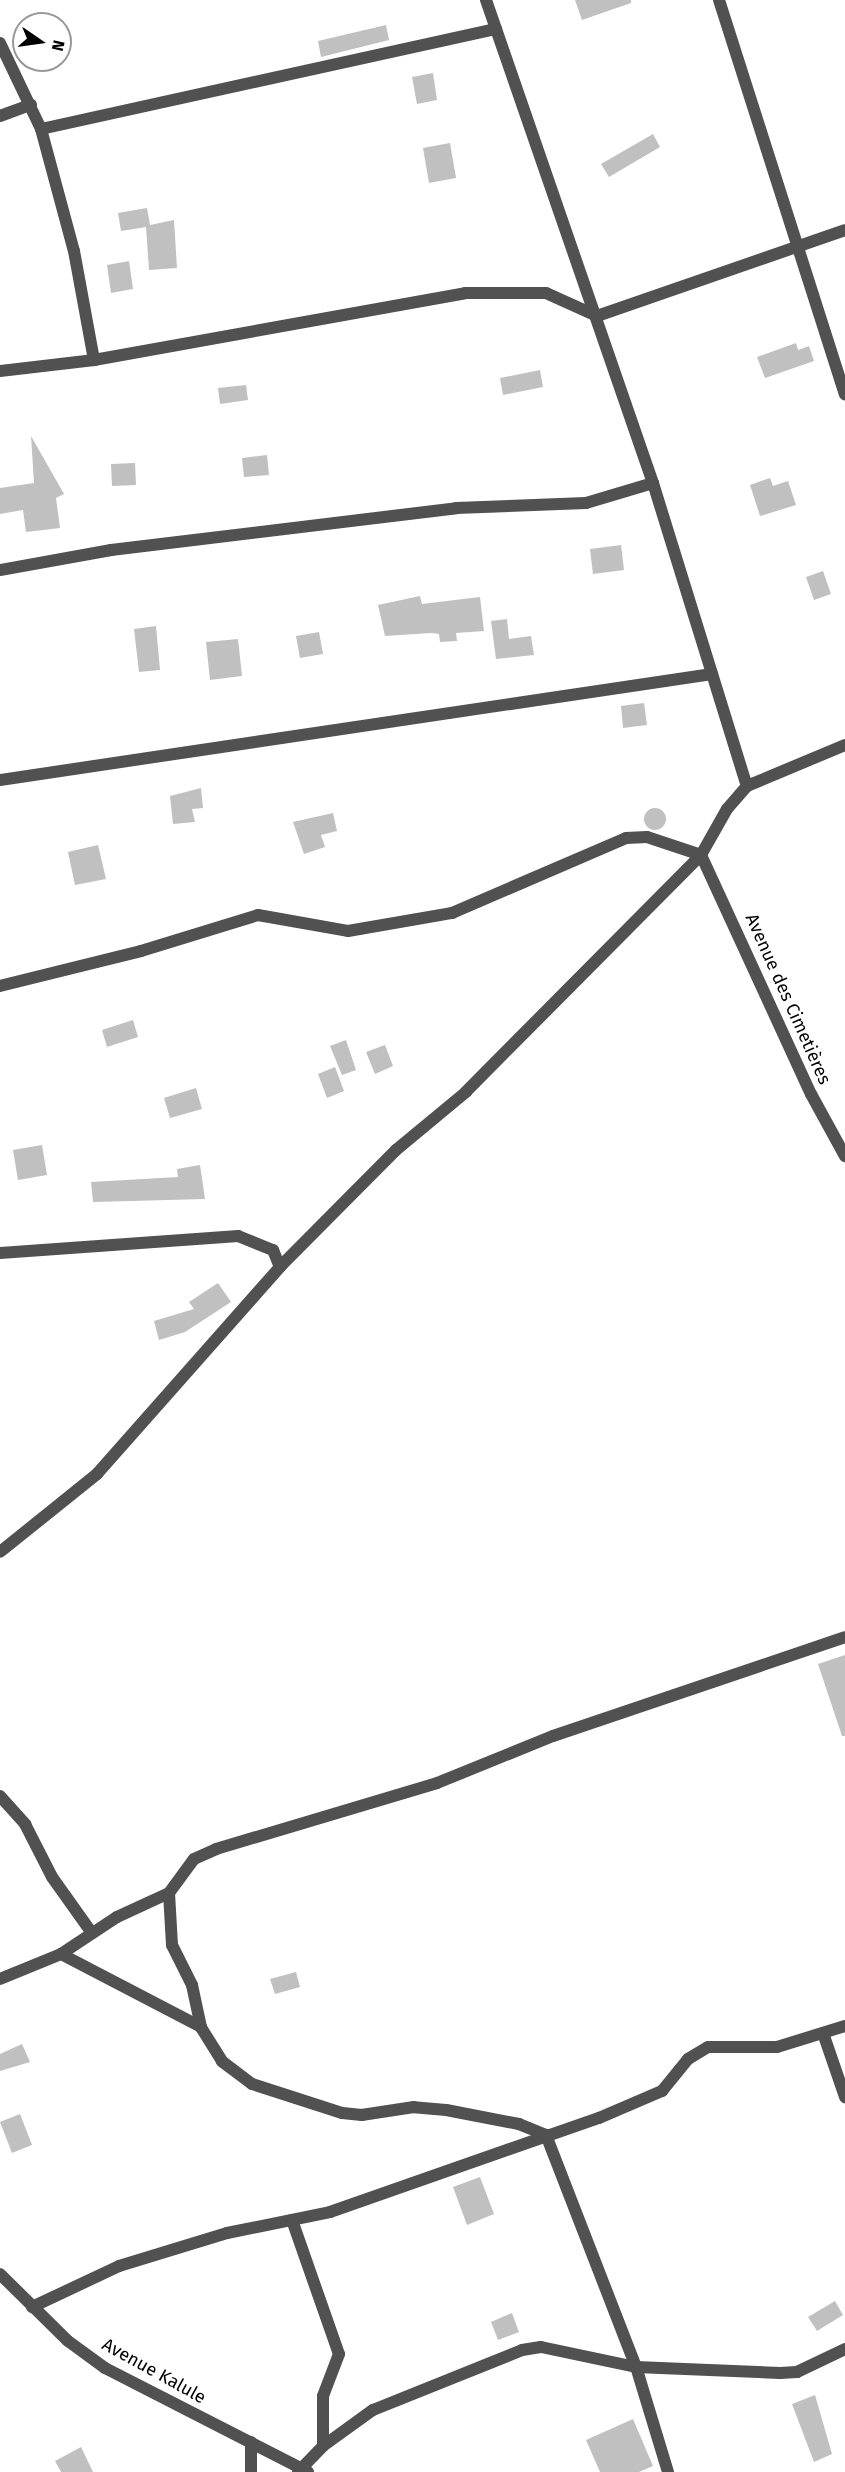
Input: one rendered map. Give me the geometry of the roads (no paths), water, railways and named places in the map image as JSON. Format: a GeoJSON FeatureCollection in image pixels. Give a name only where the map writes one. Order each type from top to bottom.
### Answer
{"type":"FeatureCollection","features":[{"type":"Feature","properties":{"kind":"street"},"geometry":{"type":"LineString","coordinates":[[486,0],[653,483],[747,786]]}},
{"type":"Feature","properties":{"kind":"street"},"geometry":{"type":"LineString","coordinates":[[719,0],[845,394]]}},
{"type":"Feature","properties":{"kind":"street"},"geometry":{"type":"LineString","coordinates":[[41,129],[496,29]]}},
{"type":"Feature","properties":{"kind":"street"},"geometry":{"type":"LineString","coordinates":[[0,43],[41,129],[74,251],[94,360]]}},
{"type":"Feature","properties":{"kind":"street"},"geometry":{"type":"LineString","coordinates":[[0,116],[31,105]]}},
{"type":"Feature","properties":{"kind":"street"},"geometry":{"type":"LineString","coordinates":[[0,371],[94,360],[465,293],[546,293],[597,316],[845,230]]}},
{"type":"Feature","properties":{"kind":"street"},"geometry":{"type":"LineString","coordinates":[[0,570],[111,550],[456,508],[586,503],[653,483]]}},
{"type":"Feature","properties":{"kind":"street"},"geometry":{"type":"LineString","coordinates":[[0,780],[712,674]]}},
{"type":"Feature","properties":{"kind":"street"},"geometry":{"type":"LineString","coordinates":[[0,1552],[97,1474],[280,1267],[396,1150],[465,1092],[700,855],[727,809],[747,786],[845,745]]}},
{"type":"Feature","properties":{"kind":"street"},"geometry":{"type":"LineString","coordinates":[[0,986],[141,951],[258,915],[348,931],[452,913],[626,838],[647,837],[700,855]]}},
{"type":"Feature","properties":{"kind":"street","name":"Avenue des Cimetières"},"geometry":{"type":"LineString","coordinates":[[700,855],[811,1094],[845,1156]]}},
{"type":"Feature","properties":{"kind":"street"},"geometry":{"type":"LineString","coordinates":[[0,1253],[238,1236],[273,1250],[280,1267]]}},
{"type":"Feature","properties":{"kind":"street"},"geometry":{"type":"LineString","coordinates":[[0,1979],[61,1953],[92,1933],[169,1893],[194,1860],[216,1849],[437,1782],[553,1736],[845,1637]]}},
{"type":"Feature","properties":{"kind":"street"},"geometry":{"type":"LineString","coordinates":[[0,1796],[25,1824],[52,1877],[92,1933]]}},
{"type":"Feature","properties":{"kind":"street"},"geometry":{"type":"LineString","coordinates":[[169,1893],[172,1946],[192,1985],[201,2027],[222,2061],[252,2084],[342,2113],[362,2115],[414,2107],[446,2110],[519,2124],[546,2135],[636,2367],[668,2472]]}},
{"type":"Feature","properties":{"kind":"street"},"geometry":{"type":"LineString","coordinates":[[61,1953],[201,2027]]}},
{"type":"Feature","properties":{"kind":"street"},"geometry":{"type":"LineString","coordinates":[[32,2307],[118,2266],[227,2233],[292,2220],[464,2167],[546,2135],[599,2118],[662,2091],[688,2059],[708,2047],[777,2047],[845,2026]]}},
{"type":"Feature","properties":{"kind":"street"},"geometry":{"type":"LineString","coordinates":[[823,2033],[845,2097]]}},
{"type":"Feature","properties":{"kind":"street"},"geometry":{"type":"LineString","coordinates":[[292,2220],[339,2354],[323,2396],[323,2446]]}},
{"type":"Feature","properties":{"kind":"street","name":"Avenue Kalule"},"geometry":{"type":"LineString","coordinates":[[0,2274],[32,2307],[105,2368],[303,2471]]}},
{"type":"Feature","properties":{"kind":"street"},"geometry":{"type":"LineString","coordinates":[[303,2471],[323,2446],[373,2410],[522,2350],[541,2348],[636,2367],[789,2373],[845,2349]]}},
{"type":"Feature","properties":{"kind":"street"},"geometry":{"type":"LineString","coordinates":[[250,2442],[251,2472]]}}]}
